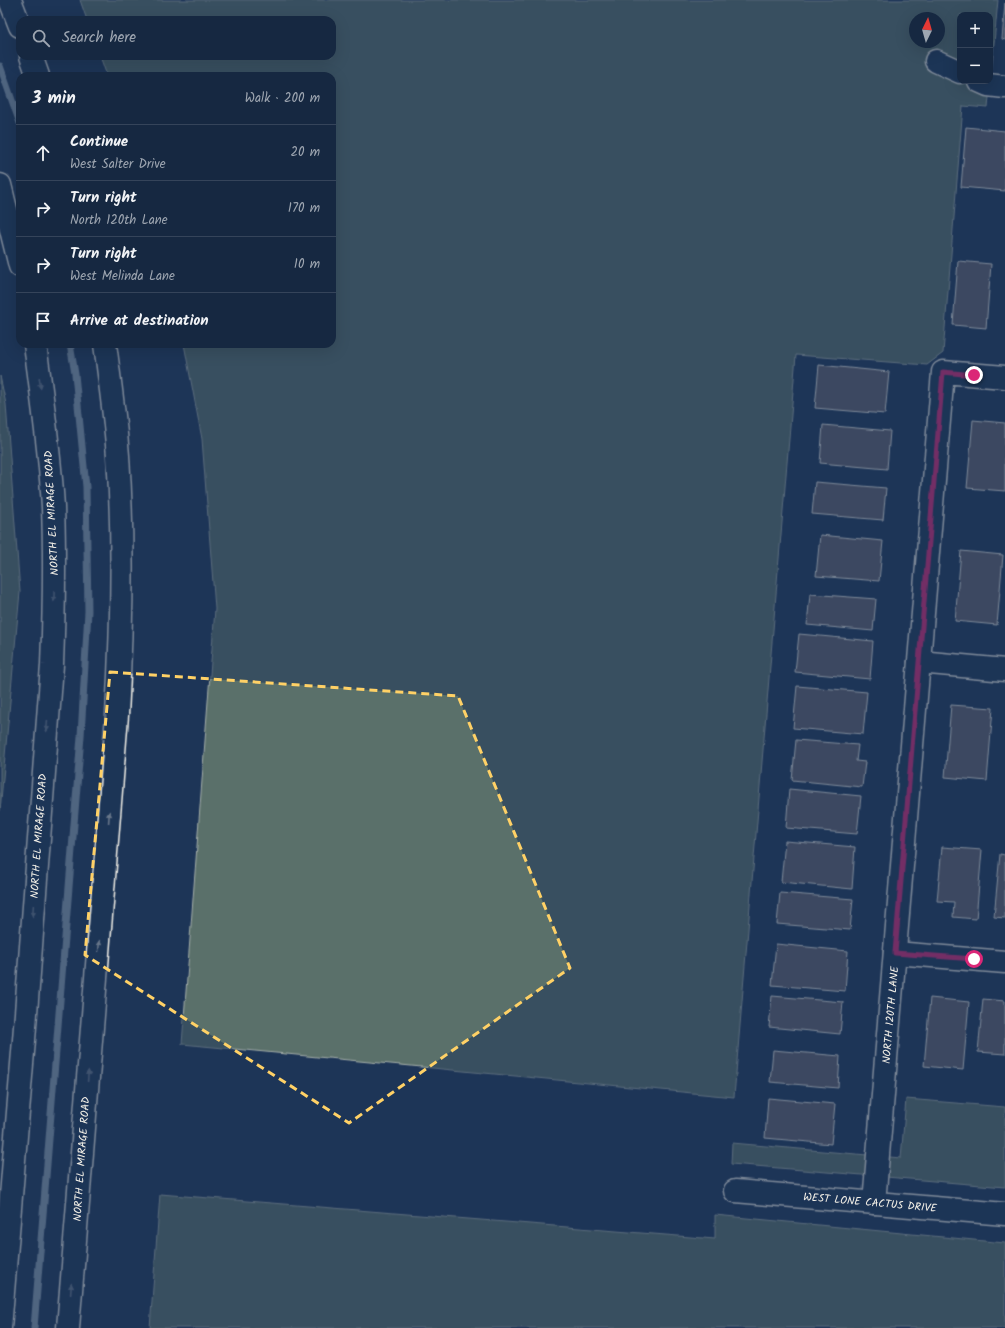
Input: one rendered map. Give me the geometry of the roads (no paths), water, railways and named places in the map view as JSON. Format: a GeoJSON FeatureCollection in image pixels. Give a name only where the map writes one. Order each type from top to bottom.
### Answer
{"type":"FeatureCollection","features":[{"type":"Feature","properties":{"kind":"main road"},"geometry":{"type":"LineString","coordinates":[[10,0],[16,16]]}},
{"type":"Feature","properties":{"kind":"main road"},"geometry":{"type":"LineString","coordinates":[[32,60],[37,72]]}},
{"type":"Feature","properties":{"kind":"main road"},"geometry":{"type":"LineString","coordinates":[[936,61],[957,71]]}},
{"type":"Feature","properties":{"kind":"main road"},"geometry":{"type":"LineString","coordinates":[[986,84],[1005,87]]}},
{"type":"Feature","properties":{"kind":"main road"},"geometry":{"type":"LineString","coordinates":[[0,185],[16,250]]}},
{"type":"Feature","properties":{"kind":"main road","name":"NORTH EL MIRAGE ROAD"},"geometry":{"type":"LineString","coordinates":[[0,1328],[24,1040],[54,623],[53,507],[44,411],[36,348]]}},
{"type":"Feature","properties":{"kind":"main road","name":"NORTH EL MIRAGE ROAD"},"geometry":{"type":"LineString","coordinates":[[68,1328],[117,715],[122,617],[118,456],[106,348]]}},
{"type":"Feature","properties":{"kind":"main road","name":"NORTH 120TH LANE"},"geometry":{"type":"LineString","coordinates":[[874,1203],[943,372],[1005,377]]}},
{"type":"Feature","properties":{"kind":"main road"},"geometry":{"type":"LineString","coordinates":[[919,662],[1005,670]]}},
{"type":"Feature","properties":{"kind":"main road"},"geometry":{"type":"LineString","coordinates":[[895,953],[1005,962]]}},
{"type":"Feature","properties":{"kind":"main road","name":"WEST LONE CACTUS DRIVE"},"geometry":{"type":"LineString","coordinates":[[735,1191],[1005,1214]]}},
{"type":"Feature","properties":{"kind":"waterway"},"geometry":{"type":"LineString","coordinates":[[0,66],[16,112]]}},
{"type":"Feature","properties":{"kind":"waterway"},"geometry":{"type":"LineString","coordinates":[[34,1328],[81,736],[88,611],[86,487],[75,374],[71,348]]}}]}
